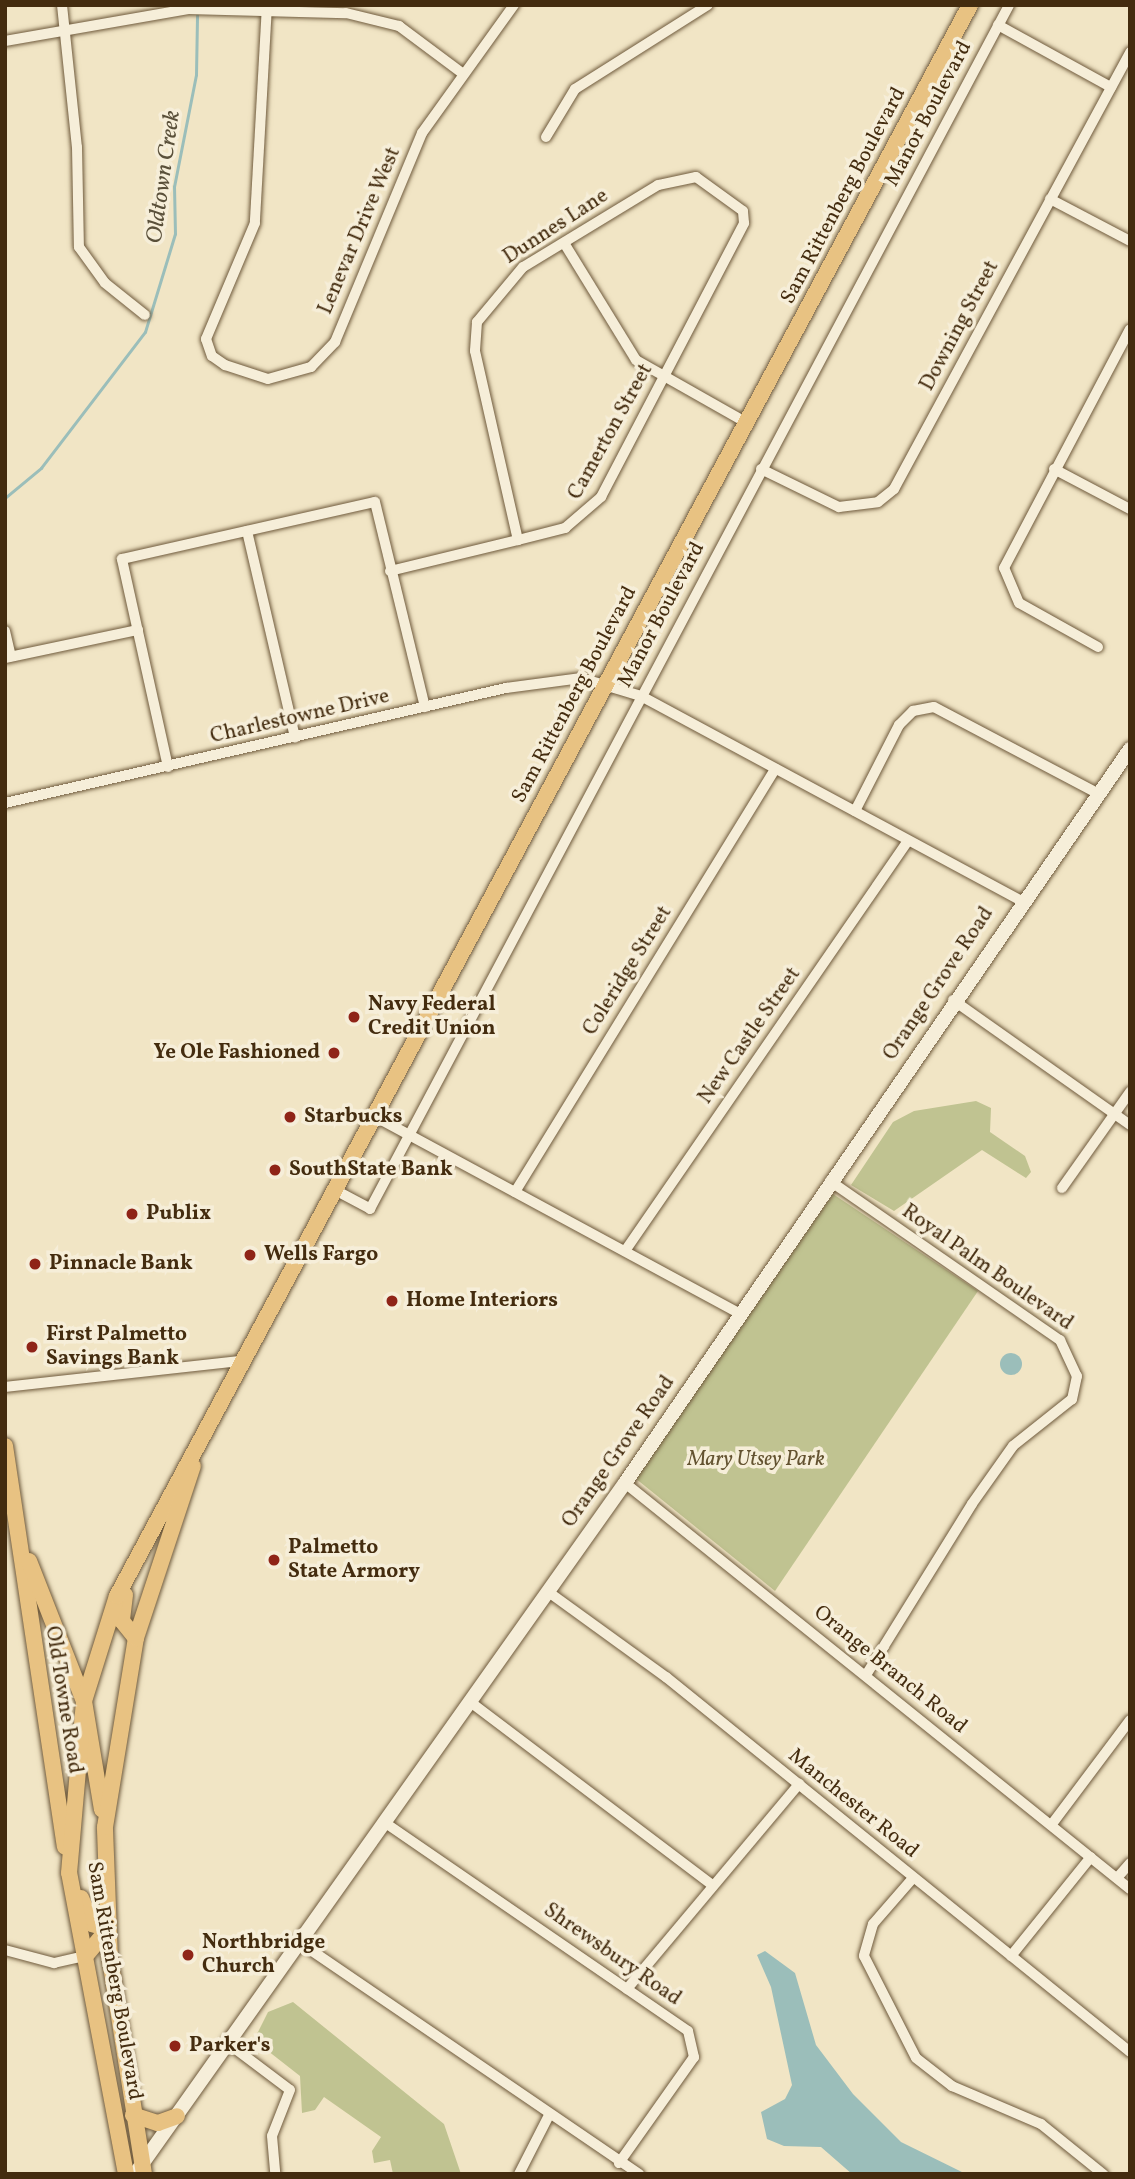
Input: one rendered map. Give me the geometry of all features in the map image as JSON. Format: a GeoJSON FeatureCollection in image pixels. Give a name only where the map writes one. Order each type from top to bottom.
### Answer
{"type":"FeatureCollection","features":[{"type":"Feature","properties":{"kind":"main road","name":"Sam Rittenberg Boulevard"},"geometry":{"type":"LineString","coordinates":[[126,2174],[69,1873],[84,1701],[135,1556],[376,1117],[604,682],[747,423],[970,5]]}},
{"type":"Feature","properties":{"kind":"main road","name":"Sam Rittenberg Boulevard"},"geometry":{"type":"LineString","coordinates":[[140,2171],[116,2011],[108,1929],[105,1827],[136,1638],[217,1406]]}},
{"type":"Feature","properties":{"kind":"main road","name":"Old Towne Road"},"geometry":{"type":"LineString","coordinates":[[5,1446],[13,1533],[69,1873]]}},
{"type":"Feature","properties":{"kind":"main road","name":"Old Towne Road"},"geometry":{"type":"LineString","coordinates":[[13,1533],[84,1701],[105,1827]]}},
{"type":"Feature","properties":{"kind":"main road"},"geometry":{"type":"LineString","coordinates":[[135,1556],[121,1611],[125,1629],[136,1638]]}},
{"type":"Feature","properties":{"kind":"main road"},"geometry":{"type":"LineString","coordinates":[[69,1873],[92,1924],[108,1929],[85,1956],[101,1974],[116,2011]]}},
{"type":"Feature","properties":{"kind":"main road"},"geometry":{"type":"LineString","coordinates":[[133,2115],[158,2123],[177,2116]]}},
{"type":"Feature","properties":{"kind":"street"},"geometry":{"type":"LineString","coordinates":[[62,5],[67,30],[77,147],[74,225],[94,271],[145,315]]}},
{"type":"Feature","properties":{"kind":"street","name":"Lenevar Drive West"},"geometry":{"type":"LineString","coordinates":[[267,8],[255,223],[206,339],[212,356],[259,378],[289,378],[324,356],[422,133],[462,73],[514,5]]}},
{"type":"Feature","properties":{"kind":"street"},"geometry":{"type":"LineString","coordinates":[[682,20],[691,5]]}},
{"type":"Feature","properties":{"kind":"street"},"geometry":{"type":"LineString","coordinates":[[545,137],[575,89],[708,5]]}},
{"type":"Feature","properties":{"kind":"street","name":"Manor Boulevard"},"geometry":{"type":"LineString","coordinates":[[335,1190],[370,1209],[406,1133],[1009,5]]}},
{"type":"Feature","properties":{"kind":"street"},"geometry":{"type":"LineString","coordinates":[[5,41],[188,9],[267,8],[346,13],[399,26],[462,73]]}},
{"type":"Feature","properties":{"kind":"street"},"geometry":{"type":"LineString","coordinates":[[998,26],[1111,86]]}},
{"type":"Feature","properties":{"kind":"street","name":"Downing Street"},"geometry":{"type":"LineString","coordinates":[[761,469],[839,507],[868,505],[894,489],[1130,51]]}},
{"type":"Feature","properties":{"kind":"street","name":"Dunnes Lane"},"geometry":{"type":"LineString","coordinates":[[518,540],[475,351],[477,322],[523,267],[681,177],[696,177],[734,203],[744,223]]}},
{"type":"Feature","properties":{"kind":"street"},"geometry":{"type":"LineString","coordinates":[[1050,200],[1130,241]]}},
{"type":"Feature","properties":{"kind":"street","name":"Camerton Street"},"geometry":{"type":"LineString","coordinates":[[390,571],[518,540],[586,516],[663,379],[744,223]]}},
{"type":"Feature","properties":{"kind":"street"},"geometry":{"type":"LineString","coordinates":[[564,243],[636,360],[663,379],[747,423]]}},
{"type":"Feature","properties":{"kind":"street"},"geometry":{"type":"LineString","coordinates":[[1098,647],[1019,603],[1006,582],[1008,557],[1130,329]]}},
{"type":"Feature","properties":{"kind":"street"},"geometry":{"type":"LineString","coordinates":[[1054,469],[1130,509]]}},
{"type":"Feature","properties":{"kind":"street"},"geometry":{"type":"LineString","coordinates":[[168,767],[122,559],[375,502],[425,707]]}},
{"type":"Feature","properties":{"kind":"street"},"geometry":{"type":"LineString","coordinates":[[247,531],[295,738]]}},
{"type":"Feature","properties":{"kind":"street"},"geometry":{"type":"LineString","coordinates":[[5,631],[8,657],[138,629]]}},
{"type":"Feature","properties":{"kind":"street","name":"Charlestowne Drive"},"geometry":{"type":"LineString","coordinates":[[5,803],[536,682],[604,682]]}},
{"type":"Feature","properties":{"kind":"street"},"geometry":{"type":"LineString","coordinates":[[604,682],[641,696],[855,811],[907,842],[1021,901]]}},
{"type":"Feature","properties":{"kind":"street"},"geometry":{"type":"LineString","coordinates":[[855,811],[899,725],[913,711],[934,707],[1099,794]]}},
{"type":"Feature","properties":{"kind":"street","name":"Orange Grove Road"},"geometry":{"type":"LineString","coordinates":[[140,2171],[625,1482],[1021,901],[1130,749]]}},
{"type":"Feature","properties":{"kind":"street","name":"Coleridge Street"},"geometry":{"type":"LineString","coordinates":[[515,1192],[775,769]]}},
{"type":"Feature","properties":{"kind":"street","name":"New Castle Street"},"geometry":{"type":"LineString","coordinates":[[625,1251],[907,842]]}},
{"type":"Feature","properties":{"kind":"street"},"geometry":{"type":"LineString","coordinates":[[954,1000],[1130,1125]]}},
{"type":"Feature","properties":{"kind":"street"},"geometry":{"type":"LineString","coordinates":[[1062,1188],[1130,1092]]}},
{"type":"Feature","properties":{"kind":"street"},"geometry":{"type":"LineString","coordinates":[[376,1117],[739,1312]]}},
{"type":"Feature","properties":{"kind":"street","name":"Royal Palm Boulevard"},"geometry":{"type":"LineString","coordinates":[[830,1181],[1060,1340],[1077,1376],[1072,1399],[1013,1446],[972,1504],[866,1675]]}},
{"type":"Feature","properties":{"kind":"street"},"geometry":{"type":"LineString","coordinates":[[5,1387],[242,1361]]}},
{"type":"Feature","properties":{"kind":"street","name":"Orange Branch Road"},"geometry":{"type":"LineString","coordinates":[[625,1482],[1130,1889]]}},
{"type":"Feature","properties":{"kind":"street","name":"Manchester Road"},"geometry":{"type":"LineString","coordinates":[[547,1591],[799,1784],[1130,2052]]}},
{"type":"Feature","properties":{"kind":"street"},"geometry":{"type":"LineString","coordinates":[[470,1701],[712,1885]]}},
{"type":"Feature","properties":{"kind":"street"},"geometry":{"type":"LineString","coordinates":[[1052,1824],[1130,1720]]}},
{"type":"Feature","properties":{"kind":"street"},"geometry":{"type":"LineString","coordinates":[[627,1989],[799,1784]]}},
{"type":"Feature","properties":{"kind":"street","name":"Shrewsbury Road"},"geometry":{"type":"LineString","coordinates":[[384,1822],[688,2031],[694,2057],[619,2163]]}},
{"type":"Feature","properties":{"kind":"street"},"geometry":{"type":"LineString","coordinates":[[1011,1956],[1091,1857]]}},
{"type":"Feature","properties":{"kind":"street"},"geometry":{"type":"LineString","coordinates":[[1117,1878],[1130,1863]]}},
{"type":"Feature","properties":{"kind":"street"},"geometry":{"type":"LineString","coordinates":[[914,1878],[873,1924],[864,1956],[916,2058],[952,2086],[1041,2124],[1104,2174]]}},
{"type":"Feature","properties":{"kind":"street"},"geometry":{"type":"LineString","coordinates":[[299,1942],[619,2163],[639,2174]]}},
{"type":"Feature","properties":{"kind":"street"},"geometry":{"type":"LineString","coordinates":[[5,1950],[54,1963],[85,1956]]}},
{"type":"Feature","properties":{"kind":"street"},"geometry":{"type":"LineString","coordinates":[[229,2044],[290,2090],[272,2136],[275,2174]]}},
{"type":"Feature","properties":{"kind":"street"},"geometry":{"type":"LineString","coordinates":[[519,2174],[549,2115]]}},
{"type":"Feature","properties":{"kind":"green space"},"geometry":{"type":"Polygon","coordinates":[[[976,1101],[991,1108],[990,1132],[1025,1156],[1031,1172],[1026,1178],[982,1150],[894,1211],[851,1185],[893,1122],[914,1111],[976,1101]]]}},
{"type":"Feature","properties":{"kind":"green space","name":"Mary Utsey Park"},"geometry":{"type":"Polygon","coordinates":[[[833,1194],[978,1291],[775,1591],[635,1478],[833,1194]]]}},
{"type":"Feature","properties":{"kind":"green space"},"geometry":{"type":"Polygon","coordinates":[[[293,2002],[444,2124],[461,2174],[393,2174],[390,2160],[374,2163],[372,2151],[381,2137],[324,2097],[315,2110],[302,2113],[300,2076],[254,2040],[268,2012],[293,2002]]]}},
{"type":"Feature","properties":{"kind":"water"},"geometry":{"type":"Polygon","coordinates":[[[1011,1353],[1019,1356],[1022,1364],[1019,1372],[1011,1375],[1003,1372],[1000,1364],[1003,1356],[1011,1353]]]}},
{"type":"Feature","properties":{"kind":"water"},"geometry":{"type":"Polygon","coordinates":[[[765,1951],[795,1973],[816,2045],[853,2094],[901,2142],[966,2174],[852,2174],[821,2147],[784,2146],[767,2139],[761,2112],[785,2099],[792,2085],[771,1987],[757,1955],[765,1951]]]}},
{"type":"Feature","properties":{"kind":"waterway","name":"Oldtown Creek"},"geometry":{"type":"LineString","coordinates":[[5,498],[41,468],[145,332],[175,234],[174,187],[196,75],[197,16]]}},
{"type":"Feature","properties":{"kind":"place","name":"Navy Federal Credit Union"},"geometry":{"type":"Point","coordinates":[354,1017]}},
{"type":"Feature","properties":{"kind":"place","name":"Ye Ole Fashioned"},"geometry":{"type":"Point","coordinates":[334,1053]}},
{"type":"Feature","properties":{"kind":"place","name":"Starbucks"},"geometry":{"type":"Point","coordinates":[290,1117]}},
{"type":"Feature","properties":{"kind":"place","name":"SouthState Bank"},"geometry":{"type":"Point","coordinates":[275,1170]}},
{"type":"Feature","properties":{"kind":"place","name":"Publix"},"geometry":{"type":"Point","coordinates":[132,1214]}},
{"type":"Feature","properties":{"kind":"place","name":"Wells Fargo"},"geometry":{"type":"Point","coordinates":[250,1255]}},
{"type":"Feature","properties":{"kind":"place","name":"Pinnacle Bank"},"geometry":{"type":"Point","coordinates":[35,1264]}},
{"type":"Feature","properties":{"kind":"place","name":"Home Interiors"},"geometry":{"type":"Point","coordinates":[392,1301]}},
{"type":"Feature","properties":{"kind":"place","name":"First Palmetto Savings Bank"},"geometry":{"type":"Point","coordinates":[32,1347]}},
{"type":"Feature","properties":{"kind":"place","name":"Palmetto State Armory"},"geometry":{"type":"Point","coordinates":[274,1560]}},
{"type":"Feature","properties":{"kind":"place","name":"Northbridge Church"},"geometry":{"type":"Point","coordinates":[188,1955]}},
{"type":"Feature","properties":{"kind":"place","name":"Parker's"},"geometry":{"type":"Point","coordinates":[175,2046]}}]}
